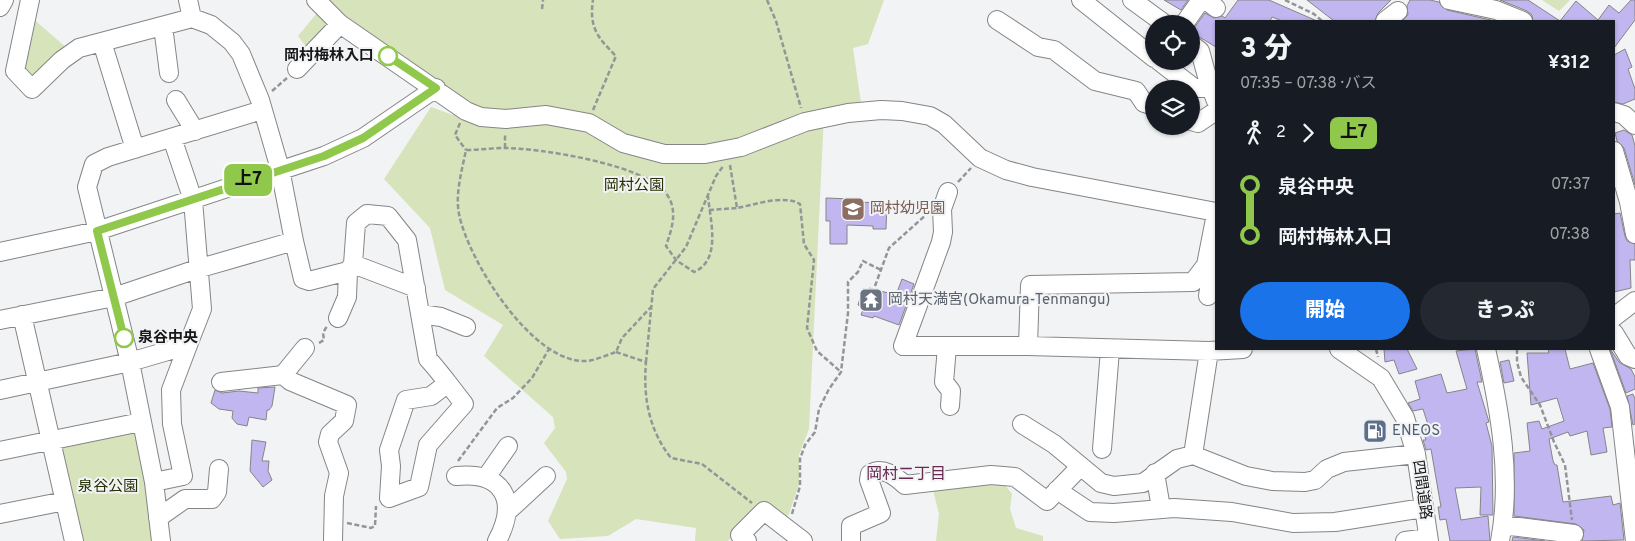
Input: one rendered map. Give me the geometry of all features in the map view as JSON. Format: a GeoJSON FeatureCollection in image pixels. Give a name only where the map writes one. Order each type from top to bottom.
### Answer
{"type":"FeatureCollection","features":[{"type":"Feature","properties":{"kind":"street"},"geometry":{"type":"LineString","coordinates":[[0,7],[4,0]]}},
{"type":"Feature","properties":{"kind":"street"},"geometry":{"type":"LineString","coordinates":[[30,0],[15,71],[32,89],[62,60],[79,48],[192,18],[211,24],[232,42],[241,54],[261,105],[280,169],[303,279],[309,281],[350,268],[416,288]]}},
{"type":"Feature","properties":{"kind":"street"},"geometry":{"type":"LineString","coordinates":[[188,0],[192,18]]}},
{"type":"Feature","properties":{"kind":"street"},"geometry":{"type":"LineString","coordinates":[[316,0],[340,24],[436,88],[466,111],[481,117],[506,119],[546,114],[589,123],[623,143],[664,154],[705,154],[741,147],[786,127],[804,122],[881,110],[930,116],[944,124],[980,158],[1006,170],[1032,177],[1215,213]]}},
{"type":"Feature","properties":{"kind":"street"},"geometry":{"type":"LineString","coordinates":[[1081,0],[1145,51]]}},
{"type":"Feature","properties":{"kind":"street"},"geometry":{"type":"LineString","coordinates":[[1132,0],[1153,15]]}},
{"type":"Feature","properties":{"kind":"street"},"geometry":{"type":"LineString","coordinates":[[1449,0],[1496,10],[1522,20]]}},
{"type":"Feature","properties":{"kind":"street"},"geometry":{"type":"LineString","coordinates":[[1194,15],[1208,3]]}},
{"type":"Feature","properties":{"kind":"street"},"geometry":{"type":"LineString","coordinates":[[997,20],[1038,47],[1054,50],[1095,82],[1136,91],[1145,103]]}},
{"type":"Feature","properties":{"kind":"street"},"geometry":{"type":"LineString","coordinates":[[297,69],[340,24]]}},
{"type":"Feature","properties":{"kind":"street"},"geometry":{"type":"LineString","coordinates":[[163,26],[169,73]]}},
{"type":"Feature","properties":{"kind":"street"},"geometry":{"type":"LineString","coordinates":[[102,42],[135,149]]}},
{"type":"Feature","properties":{"kind":"street"},"geometry":{"type":"LineString","coordinates":[[1200,51],[1214,95]]}},
{"type":"Feature","properties":{"kind":"street"},"geometry":{"type":"LineString","coordinates":[[1171,70],[1194,88],[1214,95]]}},
{"type":"Feature","properties":{"kind":"street"},"geometry":{"type":"LineString","coordinates":[[0,252],[97,231],[324,156],[363,138],[436,88]]}},
{"type":"Feature","properties":{"kind":"street"},"geometry":{"type":"LineString","coordinates":[[176,100],[195,131]]}},
{"type":"Feature","properties":{"kind":"street"},"geometry":{"type":"LineString","coordinates":[[161,541],[154,482],[130,362],[87,187],[94,164],[135,149],[195,131],[261,105]]}},
{"type":"Feature","properties":{"kind":"street"},"geometry":{"type":"LineString","coordinates":[[1200,122],[1215,112]]}},
{"type":"Feature","properties":{"kind":"street"},"geometry":{"type":"LineString","coordinates":[[154,482],[183,476],[172,424],[171,390],[202,309],[197,269],[193,200],[172,138]]}},
{"type":"Feature","properties":{"kind":"street"},"geometry":{"type":"LineString","coordinates":[[1615,155],[1635,234]]}},
{"type":"Feature","properties":{"kind":"street"},"geometry":{"type":"LineString","coordinates":[[948,192],[942,209],[943,232],[941,242],[902,346],[1028,346],[1110,350],[1226,350]]}},
{"type":"Feature","properties":{"kind":"street"},"geometry":{"type":"LineString","coordinates":[[338,318],[348,297],[356,224],[367,214],[388,216],[407,240],[428,359],[448,383],[464,404],[428,445],[418,487],[389,498],[391,466],[389,450],[406,400],[431,396],[448,383]]}},
{"type":"Feature","properties":{"kind":"street"},"geometry":{"type":"LineString","coordinates":[[1028,346],[1030,285],[1193,282],[1206,265],[1215,218]]}},
{"type":"Feature","properties":{"kind":"street"},"geometry":{"type":"LineString","coordinates":[[0,320],[114,297],[197,269],[294,241]]}},
{"type":"Feature","properties":{"kind":"street"},"geometry":{"type":"LineString","coordinates":[[1206,265],[1211,275],[1208,296]]}},
{"type":"Feature","properties":{"kind":"street"},"geometry":{"type":"LineString","coordinates":[[1615,316],[1635,301]]}},
{"type":"Feature","properties":{"kind":"street"},"geometry":{"type":"LineString","coordinates":[[420,314],[441,317],[466,327]]}},
{"type":"Feature","properties":{"kind":"street"},"geometry":{"type":"LineString","coordinates":[[22,315],[74,541]]}},
{"type":"Feature","properties":{"kind":"street"},"geometry":{"type":"LineString","coordinates":[[1615,335],[1628,356],[1635,359]]}},
{"type":"Feature","properties":{"kind":"street"},"geometry":{"type":"LineString","coordinates":[[0,390],[130,362],[188,345]]}},
{"type":"Feature","properties":{"kind":"street"},"geometry":{"type":"LineString","coordinates":[[948,347],[944,382],[950,391],[950,406]]}},
{"type":"Feature","properties":{"kind":"street"},"geometry":{"type":"LineString","coordinates":[[221,382],[283,375],[305,348]]}},
{"type":"Feature","properties":{"kind":"street"},"geometry":{"type":"LineString","coordinates":[[1102,449],[1110,350]]}},
{"type":"Feature","properties":{"kind":"street","name":"四間道路"},"geometry":{"type":"LineString","coordinates":[[1341,350],[1381,378],[1405,418],[1416,454],[1428,539]]}},
{"type":"Feature","properties":{"kind":"street"},"geometry":{"type":"LineString","coordinates":[[1486,350],[1495,386],[1505,468],[1506,488],[1501,533],[1574,534]]}},
{"type":"Feature","properties":{"kind":"street"},"geometry":{"type":"LineString","coordinates":[[1599,350],[1620,407],[1635,541]]}},
{"type":"Feature","properties":{"kind":"street"},"geometry":{"type":"LineString","coordinates":[[1193,455],[1209,351]]}},
{"type":"Feature","properties":{"kind":"street"},"geometry":{"type":"LineString","coordinates":[[283,375],[290,381],[347,404],[344,421],[330,434],[328,442],[339,473],[332,518],[333,541]]}},
{"type":"Feature","properties":{"kind":"street"},"geometry":{"type":"LineString","coordinates":[[0,451],[142,422]]}},
{"type":"Feature","properties":{"kind":"street"},"geometry":{"type":"LineString","coordinates":[[1022,424],[1054,444],[1102,483],[1114,486],[1143,483],[1177,459],[1193,455],[1246,476],[1305,482],[1315,480],[1327,470],[1344,462],[1416,454]]}},
{"type":"Feature","properties":{"kind":"street"},"geometry":{"type":"LineString","coordinates":[[487,476],[508,446]]}},
{"type":"Feature","properties":{"kind":"street"},"geometry":{"type":"LineString","coordinates":[[851,541],[851,526],[881,513],[869,480],[870,474],[874,471],[889,473],[905,485],[991,475],[1015,477],[1047,501],[1080,467]]}},
{"type":"Feature","properties":{"kind":"street"},"geometry":{"type":"LineString","coordinates":[[158,518],[185,499],[212,499],[217,492],[219,469]]}},
{"type":"Feature","properties":{"kind":"street"},"geometry":{"type":"LineString","coordinates":[[1155,473],[1161,508]]}},
{"type":"Feature","properties":{"kind":"street"},"geometry":{"type":"LineString","coordinates":[[456,476],[473,474],[487,476],[504,492],[507,501],[507,512],[497,541]]}},
{"type":"Feature","properties":{"kind":"street"},"geometry":{"type":"LineString","coordinates":[[507,512],[546,476]]}},
{"type":"Feature","properties":{"kind":"street"},"geometry":{"type":"LineString","coordinates":[[1057,490],[1090,512],[1114,513],[1161,508],[1232,512],[1293,522],[1335,522],[1423,508]]}},
{"type":"Feature","properties":{"kind":"street"},"geometry":{"type":"LineString","coordinates":[[0,514],[65,501]]}},
{"type":"Feature","properties":{"kind":"street"},"geometry":{"type":"LineString","coordinates":[[743,538],[764,511],[804,541]]}},
{"type":"Feature","properties":{"kind":"street"},"geometry":{"type":"LineString","coordinates":[[1405,541],[1428,539]]}},
{"type":"Feature","properties":{"kind":"path"},"geometry":{"type":"LineString","coordinates":[[542,9],[543,0]]}},
{"type":"Feature","properties":{"kind":"path"},"geometry":{"type":"LineString","coordinates":[[589,123],[600,89],[616,56],[596,33],[590,16],[593,0]]}},
{"type":"Feature","properties":{"kind":"path"},"geometry":{"type":"LineString","coordinates":[[767,0],[776,21],[804,122]]}},
{"type":"Feature","properties":{"kind":"path"},"geometry":{"type":"LineString","coordinates":[[1286,0],[1314,14],[1321,20]]}},
{"type":"Feature","properties":{"kind":"path"},"geometry":{"type":"LineString","coordinates":[[261,105],[297,69]]}},
{"type":"Feature","properties":{"kind":"path"},"geometry":{"type":"LineString","coordinates":[[466,111],[455,135],[466,150],[458,199],[459,214],[464,230],[486,274],[517,323],[533,339],[565,357],[587,361],[616,352],[646,362]]}},
{"type":"Feature","properties":{"kind":"path"},"geometry":{"type":"LineString","coordinates":[[466,150],[533,149],[610,165],[637,173],[665,192],[672,204],[674,213],[673,223],[666,246],[676,260],[694,272],[701,268],[713,249],[708,196]]}},
{"type":"Feature","properties":{"kind":"path"},"geometry":{"type":"LineString","coordinates":[[948,192],[980,158]]}},
{"type":"Feature","properties":{"kind":"path"},"geometry":{"type":"LineString","coordinates":[[737,208],[732,168],[728,160],[716,176],[686,246],[653,290],[646,362],[645,400],[659,443],[671,458],[702,464],[745,499],[764,511]]}},
{"type":"Feature","properties":{"kind":"path"},"geometry":{"type":"LineString","coordinates":[[709,210],[794,200],[800,204],[804,244],[814,260],[807,328],[817,351],[842,372]]}},
{"type":"Feature","properties":{"kind":"path"},"geometry":{"type":"LineString","coordinates":[[875,286],[888,248],[931,210]]}},
{"type":"Feature","properties":{"kind":"path"},"geometry":{"type":"LineString","coordinates":[[788,528],[800,486],[800,459],[805,445],[815,432],[819,409],[829,389],[842,372],[848,313],[848,282],[858,272],[863,261],[881,270]]}},
{"type":"Feature","properties":{"kind":"path"},"geometry":{"type":"LineString","coordinates":[[616,352],[622,338],[652,306]]}},
{"type":"Feature","properties":{"kind":"path"},"geometry":{"type":"LineString","coordinates":[[305,348],[309,349],[316,342],[322,343],[324,340],[323,333],[330,321],[338,318]]}},
{"type":"Feature","properties":{"kind":"path"},"geometry":{"type":"LineString","coordinates":[[456,476],[458,461],[497,408],[513,398],[532,378],[549,349]]}},
{"type":"Feature","properties":{"kind":"path"},"geometry":{"type":"LineString","coordinates":[[1517,350],[1517,362],[1521,377],[1540,405],[1565,465],[1574,534]]}},
{"type":"Feature","properties":{"kind":"path"},"geometry":{"type":"LineString","coordinates":[[332,518],[355,526],[375,526],[376,502],[383,502],[389,498]]}},
{"type":"Feature","properties":{"kind":"green space","name":"岡村公園"},"geometry":{"type":"Polygon","coordinates":[[[325,0],[884,0],[868,44],[853,48],[861,103],[824,114],[809,429],[799,455],[799,484],[789,514],[782,523],[760,505],[728,541],[695,541],[696,528],[636,519],[608,536],[560,539],[548,521],[567,479],[566,472],[544,443],[555,428],[553,417],[484,356],[503,325],[445,290],[430,228],[384,179],[431,107],[453,115],[459,104],[448,93],[325,0]]]}},
{"type":"Feature","properties":{"kind":"green space"},"geometry":{"type":"Polygon","coordinates":[[[1542,0],[1570,0],[1559,11],[1542,0]]]}},
{"type":"Feature","properties":{"kind":"green space"},"geometry":{"type":"Polygon","coordinates":[[[317,13],[334,26],[310,52],[298,36],[317,13]]]}},
{"type":"Feature","properties":{"kind":"green space"},"geometry":{"type":"Polygon","coordinates":[[[31,17],[68,49],[33,82],[20,70],[31,17]]]}},
{"type":"Feature","properties":{"kind":"green space","name":"泉谷公園"},"geometry":{"type":"Polygon","coordinates":[[[132,429],[139,434],[155,541],[79,541],[59,443],[132,429]]]}},
{"type":"Feature","properties":{"kind":"green space"},"geometry":{"type":"Polygon","coordinates":[[[990,481],[1005,485],[1012,494],[1010,509],[1016,528],[1043,536],[1043,541],[936,541],[939,514],[933,490],[990,481]]]}},
{"type":"Feature","properties":{"kind":"building"},"geometry":{"type":"Polygon","coordinates":[[[1164,0],[1188,0],[1181,10],[1164,0]]]}},
{"type":"Feature","properties":{"kind":"building"},"geometry":{"type":"Polygon","coordinates":[[[1238,0],[1269,0],[1315,20],[1280,20],[1272,17],[1270,20],[1215,20],[1215,46],[1200,37],[1200,20],[1205,13],[1214,18],[1222,16],[1225,18],[1238,0]]]}},
{"type":"Feature","properties":{"kind":"building"},"geometry":{"type":"Polygon","coordinates":[[[1307,0],[1391,0],[1378,13],[1375,20],[1333,20],[1307,0]]]}},
{"type":"Feature","properties":{"kind":"building"},"geometry":{"type":"Polygon","coordinates":[[[1410,0],[1430,0],[1439,2],[1447,10],[1491,20],[1403,20],[1408,15],[1407,6],[1410,0]]]}},
{"type":"Feature","properties":{"kind":"building"},"geometry":{"type":"Polygon","coordinates":[[[1500,0],[1528,0],[1558,20],[1533,20],[1532,15],[1500,0]]]}},
{"type":"Feature","properties":{"kind":"building"},"geometry":{"type":"Polygon","coordinates":[[[1631,0],[1635,0],[1635,20],[1615,47],[1615,20],[1598,20],[1609,5],[1619,13],[1631,0]]]}},
{"type":"Feature","properties":{"kind":"building"},"geometry":{"type":"Polygon","coordinates":[[[1576,1],[1598,20],[1561,20],[1576,1]]]}},
{"type":"Feature","properties":{"kind":"building"},"geometry":{"type":"Polygon","coordinates":[[[1625,49],[1632,67],[1628,69],[1635,89],[1635,99],[1623,104],[1615,102],[1615,54],[1625,49]]]}},
{"type":"Feature","properties":{"kind":"building"},"geometry":{"type":"Polygon","coordinates":[[[1624,130],[1632,135],[1635,146],[1635,185],[1624,148],[1617,141],[1615,133],[1624,130]]]}},
{"type":"Feature","properties":{"kind":"building"},"geometry":{"type":"Polygon","coordinates":[[[826,198],[853,199],[853,202],[887,203],[886,229],[873,229],[873,226],[847,225],[847,244],[830,244],[830,221],[826,221],[826,198]]]}},
{"type":"Feature","properties":{"kind":"building"},"geometry":{"type":"Polygon","coordinates":[[[1620,213],[1627,241],[1635,244],[1635,260],[1630,260],[1631,288],[1615,292],[1615,214],[1620,213]]]}},
{"type":"Feature","properties":{"kind":"building"},"geometry":{"type":"Polygon","coordinates":[[[902,279],[914,284],[899,325],[874,316],[873,318],[861,315],[864,307],[858,305],[863,289],[869,291],[869,288],[896,295],[902,279]]]}},
{"type":"Feature","properties":{"kind":"building"},"geometry":{"type":"Polygon","coordinates":[[[1384,350],[1408,350],[1417,369],[1399,374],[1394,360],[1385,362],[1384,350]]]}},
{"type":"Feature","properties":{"kind":"building"},"geometry":{"type":"Polygon","coordinates":[[[1475,350],[1482,382],[1477,382],[1489,422],[1486,423],[1492,446],[1493,515],[1480,515],[1481,487],[1455,488],[1461,520],[1488,516],[1490,541],[1450,541],[1446,519],[1440,520],[1438,507],[1441,507],[1431,449],[1426,450],[1423,440],[1426,440],[1423,430],[1429,428],[1423,409],[1413,411],[1408,403],[1420,399],[1415,381],[1441,374],[1447,393],[1467,389],[1456,351],[1475,350]]]}},
{"type":"Feature","properties":{"kind":"building"},"geometry":{"type":"Polygon","coordinates":[[[1548,350],[1565,350],[1570,369],[1593,363],[1610,409],[1612,427],[1603,428],[1607,452],[1591,455],[1587,431],[1570,436],[1568,432],[1549,439],[1553,461],[1557,465],[1563,502],[1611,496],[1613,505],[1620,503],[1624,540],[1582,541],[1584,530],[1576,524],[1514,516],[1514,453],[1530,451],[1527,423],[1539,421],[1542,429],[1564,421],[1557,398],[1531,405],[1527,353],[1549,353],[1548,350]]]}},
{"type":"Feature","properties":{"kind":"building"},"geometry":{"type":"Polygon","coordinates":[[[1610,350],[1619,362],[1631,369],[1635,377],[1635,389],[1626,393],[1610,350]]]}},
{"type":"Feature","properties":{"kind":"building"},"geometry":{"type":"Polygon","coordinates":[[[1509,360],[1514,381],[1504,383],[1500,362],[1509,360]]]}},
{"type":"Feature","properties":{"kind":"building"},"geometry":{"type":"Polygon","coordinates":[[[275,387],[272,406],[267,410],[266,420],[249,417],[247,426],[237,424],[232,418],[233,411],[219,409],[211,403],[215,390],[222,393],[239,391],[258,393],[258,388],[275,387]]]}},
{"type":"Feature","properties":{"kind":"building"},"geometry":{"type":"Polygon","coordinates":[[[1633,394],[1635,399],[1635,424],[1633,425],[1627,396],[1633,394]]]}},
{"type":"Feature","properties":{"kind":"building"},"geometry":{"type":"Polygon","coordinates":[[[252,440],[266,442],[262,461],[269,461],[268,471],[272,480],[263,487],[250,471],[252,440]]]}},
{"type":"Feature","properties":{"kind":"building"},"geometry":{"type":"Polygon","coordinates":[[[1513,537],[1545,541],[1512,541],[1513,537]]]}},
{"type":"Feature","properties":{"kind":"bus line","name":"上7"},"geometry":{"type":"LineString","coordinates":[[124,338],[97,231],[324,156],[363,138],[436,88],[388,56]]}},
{"type":"Feature","properties":{"kind":"place","name":"岡村梅林入口"},"geometry":{"type":"Point","coordinates":[388,56]}},
{"type":"Feature","properties":{"kind":"place","name":"岡村幼児園"},"geometry":{"type":"Point","coordinates":[853,209]}},
{"type":"Feature","properties":{"kind":"place","name":"岡村天満宮(Okamura-Tenmangu)"},"geometry":{"type":"Point","coordinates":[871,300]}},
{"type":"Feature","properties":{"kind":"place","name":"泉谷中央"},"geometry":{"type":"Point","coordinates":[124,338]}},
{"type":"Feature","properties":{"kind":"place","name":"ENEOS"},"geometry":{"type":"Point","coordinates":[1375,431]}},
{"type":"Feature","properties":{"kind":"district","name":"岡村二丁目"},"geometry":{"type":"Point","coordinates":[906,475]}}]}
